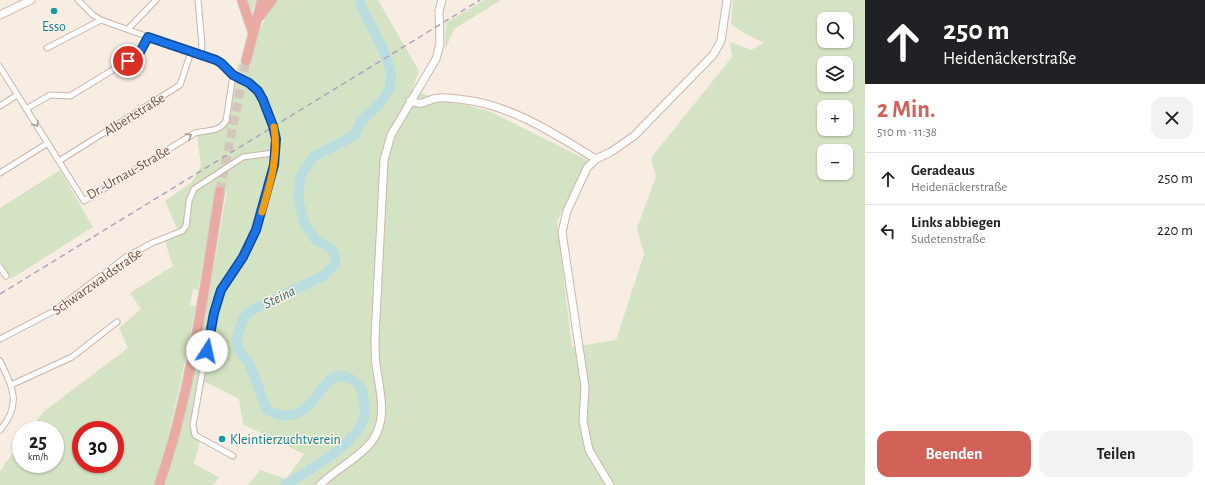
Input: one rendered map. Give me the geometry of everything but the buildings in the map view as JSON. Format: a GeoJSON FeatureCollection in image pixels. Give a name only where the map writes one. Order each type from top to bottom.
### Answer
{"type":"FeatureCollection","features":[{"type":"Feature","properties":{"kind":"highway"},"geometry":{"type":"LineString","coordinates":[[242,0],[253,33]]}},
{"type":"Feature","properties":{"kind":"highway"},"geometry":{"type":"LineString","coordinates":[[246,61],[262,0]]}},
{"type":"Feature","properties":{"kind":"highway"},"geometry":{"type":"LineString","coordinates":[[256,20],[272,0]]}},
{"type":"Feature","properties":{"kind":"highway"},"geometry":{"type":"LineString","coordinates":[[159,485],[182,409],[220,191]]}},
{"type":"Feature","properties":{"kind":"street"},"geometry":{"type":"LineString","coordinates":[[0,15],[31,0]]}},
{"type":"Feature","properties":{"kind":"street"},"geometry":{"type":"LineString","coordinates":[[78,0],[93,15],[101,20],[221,63],[233,75],[249,83],[263,100],[273,126],[276,139],[274,165],[256,230],[243,257],[221,290],[215,308],[193,425],[195,435],[234,456]]}},
{"type":"Feature","properties":{"kind":"street"},"geometry":{"type":"LineString","coordinates":[[128,29],[156,0]]}},
{"type":"Feature","properties":{"kind":"street"},"geometry":{"type":"LineString","coordinates":[[198,0],[202,44],[200,55]]}},
{"type":"Feature","properties":{"kind":"street"},"geometry":{"type":"LineString","coordinates":[[320,485],[368,446],[376,435],[381,417],[382,402],[376,364],[375,338],[384,160],[391,135],[436,59],[440,44],[439,11],[442,0]]}},
{"type":"Feature","properties":{"kind":"street"},"geometry":{"type":"LineString","coordinates":[[610,485],[589,450],[583,421],[585,386],[562,232],[567,211],[587,168],[596,159],[611,152],[634,136],[713,55],[721,41],[728,0]]}},
{"type":"Feature","properties":{"kind":"street"},"geometry":{"type":"LineString","coordinates":[[47,48],[101,20]]}},
{"type":"Feature","properties":{"kind":"street"},"geometry":{"type":"LineString","coordinates":[[26,109],[50,95],[70,96],[139,54],[148,37]]}},
{"type":"Feature","properties":{"kind":"street","name":"Albertstraße"},"geometry":{"type":"LineString","coordinates":[[59,161],[180,85],[191,52]]}},
{"type":"Feature","properties":{"kind":"street","name":"Dr.-Urnau-Straße"},"geometry":{"type":"LineString","coordinates":[[0,67],[84,201],[195,133],[217,130],[222,127],[226,121],[233,75]]}},
{"type":"Feature","properties":{"kind":"street"},"geometry":{"type":"LineString","coordinates":[[0,106],[17,95]]}},
{"type":"Feature","properties":{"kind":"street"},"geometry":{"type":"LineString","coordinates":[[410,102],[420,104],[438,98],[460,99],[500,108],[551,132],[596,159]]}},
{"type":"Feature","properties":{"kind":"street"},"geometry":{"type":"LineString","coordinates":[[0,173],[48,143]]}},
{"type":"Feature","properties":{"kind":"street","name":"Schwarzwaldstraße"},"geometry":{"type":"LineString","coordinates":[[0,338],[54,311],[126,257],[152,243],[182,231],[186,226],[189,202],[194,189],[243,157],[274,153]]}},
{"type":"Feature","properties":{"kind":"street"},"geometry":{"type":"LineString","coordinates":[[0,267],[6,276]]}},
{"type":"Feature","properties":{"kind":"street"},"geometry":{"type":"LineString","coordinates":[[11,385],[72,357],[117,322]]}},
{"type":"Feature","properties":{"kind":"street"},"geometry":{"type":"LineString","coordinates":[[0,361],[11,385],[14,399],[13,410],[8,421],[0,430]]}},
{"type":"Feature","properties":{"kind":"green space"},"geometry":{"type":"Polygon","coordinates":[[[245,0],[256,0],[251,15],[245,0]]]}},
{"type":"Feature","properties":{"kind":"green space"},"geometry":{"type":"Polygon","coordinates":[[[277,0],[378,0],[419,71],[412,91],[489,111],[587,160],[557,222],[572,347],[616,340],[644,254],[637,228],[656,176],[651,158],[732,57],[730,42],[751,50],[764,43],[742,32],[731,24],[733,0],[865,0],[865,485],[248,485],[260,470],[286,479],[304,454],[243,424],[239,399],[205,382],[197,418],[198,432],[201,436],[194,464],[219,477],[213,485],[165,485],[185,413],[208,302],[227,191],[216,190],[198,290],[193,289],[190,305],[196,306],[182,373],[167,441],[154,485],[0,485],[0,471],[12,454],[12,473],[64,473],[64,421],[36,421],[43,412],[128,348],[119,328],[141,309],[130,293],[173,266],[165,242],[178,231],[165,201],[192,182],[201,166],[197,136],[218,132],[228,123],[238,63],[250,68],[253,50],[259,32],[277,0]]]}},
{"type":"Feature","properties":{"kind":"green space"},"geometry":{"type":"Polygon","coordinates":[[[484,0],[501,0],[454,29],[445,50],[446,23],[484,0]]]}},
{"type":"Feature","properties":{"kind":"green space"},"geometry":{"type":"Polygon","coordinates":[[[60,170],[93,227],[11,279],[0,261],[0,208],[60,170]]]}},
{"type":"Feature","properties":{"kind":"waterway","name":"Steina"},"geometry":{"type":"LineString","coordinates":[[285,485],[332,455],[354,435],[361,424],[365,413],[361,388],[356,382],[342,376],[334,378],[327,383],[305,409],[295,414],[283,415],[267,410],[249,363],[240,352],[236,340],[243,320],[248,312],[325,275],[335,264],[335,255],[332,249],[316,240],[304,223],[298,197],[301,175],[313,157],[355,135],[361,121],[381,102],[390,88],[391,73],[385,53],[362,8],[360,0]]}},
{"type":"Feature","properties":{"kind":"tunnel"},"geometry":{"type":"LineString","coordinates":[[220,191],[246,61]]}},
{"type":"Feature","properties":{"kind":"railway"},"geometry":{"type":"LineString","coordinates":[[0,294],[480,0]]}},
{"type":"Feature","properties":{"kind":"slow traffic"},"geometry":{"type":"LineString","coordinates":[[262,212],[274,165],[276,139],[274,127]]}},
{"type":"Feature","properties":{"kind":"place","name":"Esso"},"geometry":{"type":"Point","coordinates":[54,11]}},
{"type":"Feature","properties":{"kind":"place","name":"Kleintierzuchtverein"},"geometry":{"type":"Point","coordinates":[222,439]}},
{"type":"Feature","properties":{"kind":"route"},"geometry":{"type":"LineString","coordinates":[[128,61],[139,54],[148,37],[216,60],[233,75],[249,83],[258,91],[273,126],[276,139],[274,165],[264,206],[256,230],[243,257],[221,290],[208,339],[207,351]]}}]}
